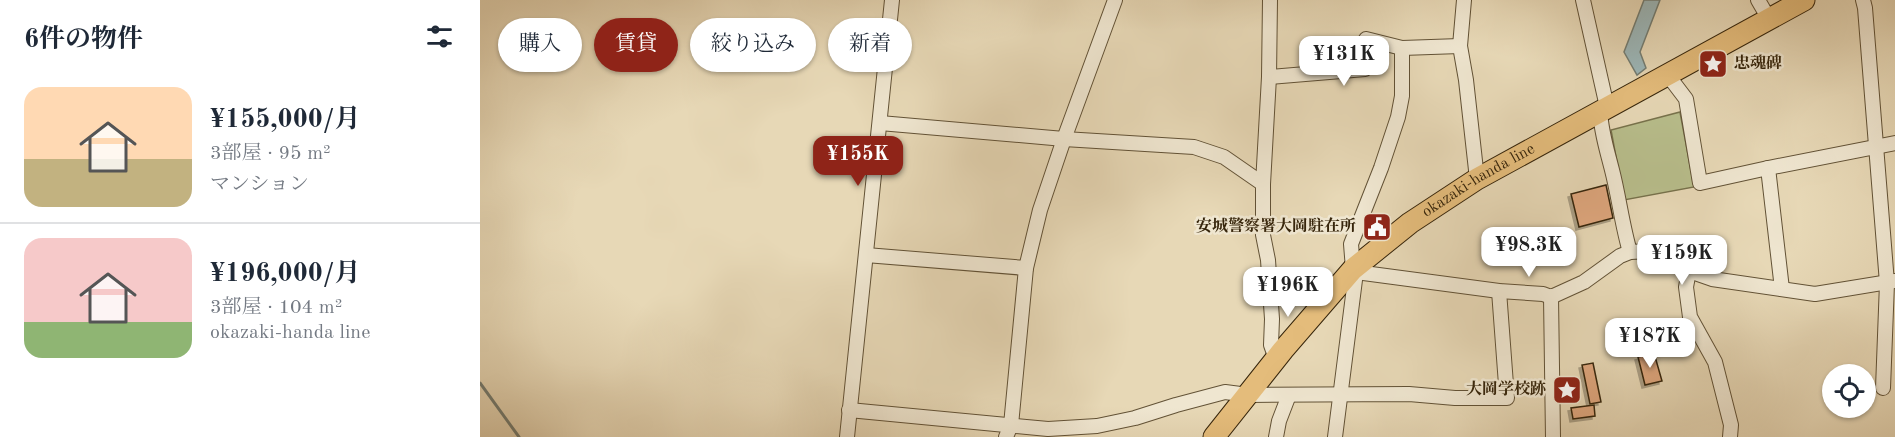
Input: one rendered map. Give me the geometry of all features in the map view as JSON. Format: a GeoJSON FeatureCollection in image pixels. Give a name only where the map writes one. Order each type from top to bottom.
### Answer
{"type":"FeatureCollection","features":[{"type":"Feature","properties":{"kind":"main road","name":"okazaki-handa line"},"geometry":{"type":"LineString","coordinates":[[1214,437],[1276,359],[1354,271],[1410,223],[1477,179],[1804,0]]}},
{"type":"Feature","properties":{"kind":"street"},"geometry":{"type":"LineString","coordinates":[[846,437],[867,255],[892,0]]}},
{"type":"Feature","properties":{"kind":"street"},"geometry":{"type":"LineString","coordinates":[[1009,431],[1026,268],[1040,210],[1115,0]]}},
{"type":"Feature","properties":{"kind":"street"},"geometry":{"type":"LineString","coordinates":[[1270,0],[1263,235],[1268,260],[1272,319],[1271,345],[1276,359]]}},
{"type":"Feature","properties":{"kind":"street"},"geometry":{"type":"LineString","coordinates":[[1464,0],[1460,46],[1477,179]]}},
{"type":"Feature","properties":{"kind":"street"},"geometry":{"type":"LineString","coordinates":[[1583,0],[1604,109],[1604,142],[1630,252]]}},
{"type":"Feature","properties":{"kind":"street"},"geometry":{"type":"LineString","coordinates":[[1758,0],[1769,19]]}},
{"type":"Feature","properties":{"kind":"street"},"geometry":{"type":"LineString","coordinates":[[1863,0],[1891,282],[1883,388]]}},
{"type":"Feature","properties":{"kind":"street"},"geometry":{"type":"LineString","coordinates":[[1269,77],[1365,69],[1366,39],[1402,48],[1460,46]]}},
{"type":"Feature","properties":{"kind":"street"},"geometry":{"type":"LineString","coordinates":[[1335,437],[1354,271],[1351,244],[1398,117],[1402,96],[1402,48]]}},
{"type":"Feature","properties":{"kind":"street"},"geometry":{"type":"LineString","coordinates":[[1667,74],[1686,99],[1700,183],[1895,143]]}},
{"type":"Feature","properties":{"kind":"street"},"geometry":{"type":"LineString","coordinates":[[880,123],[1064,139],[1194,147],[1224,157],[1263,184]]}},
{"type":"Feature","properties":{"kind":"street"},"geometry":{"type":"LineString","coordinates":[[1768,168],[1782,289]]}},
{"type":"Feature","properties":{"kind":"street"},"geometry":{"type":"LineString","coordinates":[[1354,271],[1499,291],[1543,294],[1551,297],[1584,282],[1620,256],[1630,252],[1651,251],[1677,258],[1689,271],[1712,279],[1815,294],[1891,282]]}},
{"type":"Feature","properties":{"kind":"street"},"geometry":{"type":"LineString","coordinates":[[867,255],[1026,268]]}},
{"type":"Feature","properties":{"kind":"street"},"geometry":{"type":"LineString","coordinates":[[1689,271],[1686,287],[1690,317],[1715,362],[1731,425],[1730,437]]}},
{"type":"Feature","properties":{"kind":"street"},"geometry":{"type":"LineString","coordinates":[[849,410],[1009,431],[1096,426],[1135,418],[1225,392],[1248,395],[1409,394],[1455,398],[1507,398],[1499,291]]}},
{"type":"Feature","properties":{"kind":"street"},"geometry":{"type":"LineString","coordinates":[[1551,297],[1553,437]]}},
{"type":"Feature","properties":{"kind":"street"},"geometry":{"type":"LineString","coordinates":[[1276,437],[1279,421],[1289,395]]}},
{"type":"Feature","properties":{"kind":"green space"},"geometry":{"type":"Polygon","coordinates":[[[1680,112],[1694,187],[1624,200],[1611,130],[1680,112]]]}},
{"type":"Feature","properties":{"kind":"water"},"geometry":{"type":"Polygon","coordinates":[[[1644,0],[1660,0],[1640,52],[1646,68],[1637,75],[1624,52],[1644,0]]]}},
{"type":"Feature","properties":{"kind":"building"},"geometry":{"type":"Polygon","coordinates":[[[1606,185],[1613,218],[1579,227],[1571,194],[1606,185]]]}},
{"type":"Feature","properties":{"kind":"building"},"geometry":{"type":"Polygon","coordinates":[[[1374,214],[1387,225],[1372,237],[1369,233],[1374,214]]]}},
{"type":"Feature","properties":{"kind":"building"},"geometry":{"type":"Polygon","coordinates":[[[1654,353],[1662,381],[1645,385],[1638,357],[1654,353]]]}},
{"type":"Feature","properties":{"kind":"building"},"geometry":{"type":"Polygon","coordinates":[[[1593,363],[1601,402],[1590,404],[1582,365],[1593,363]]]}},
{"type":"Feature","properties":{"kind":"building"},"geometry":{"type":"Polygon","coordinates":[[[1594,405],[1595,416],[1573,419],[1571,408],[1594,405]]]}},
{"type":"Feature","properties":{"kind":"waterway"},"geometry":{"type":"LineString","coordinates":[[480,383],[519,437]]}},
{"type":"Feature","properties":{"kind":"place","name":"忠魂碑"},"geometry":{"type":"Point","coordinates":[1713,64]}},
{"type":"Feature","properties":{"kind":"place","name":"安城警察署大岡駐在所"},"geometry":{"type":"Point","coordinates":[1377,227]}},
{"type":"Feature","properties":{"kind":"place","name":"大岡学校跡"},"geometry":{"type":"Point","coordinates":[1567,390]}}]}
